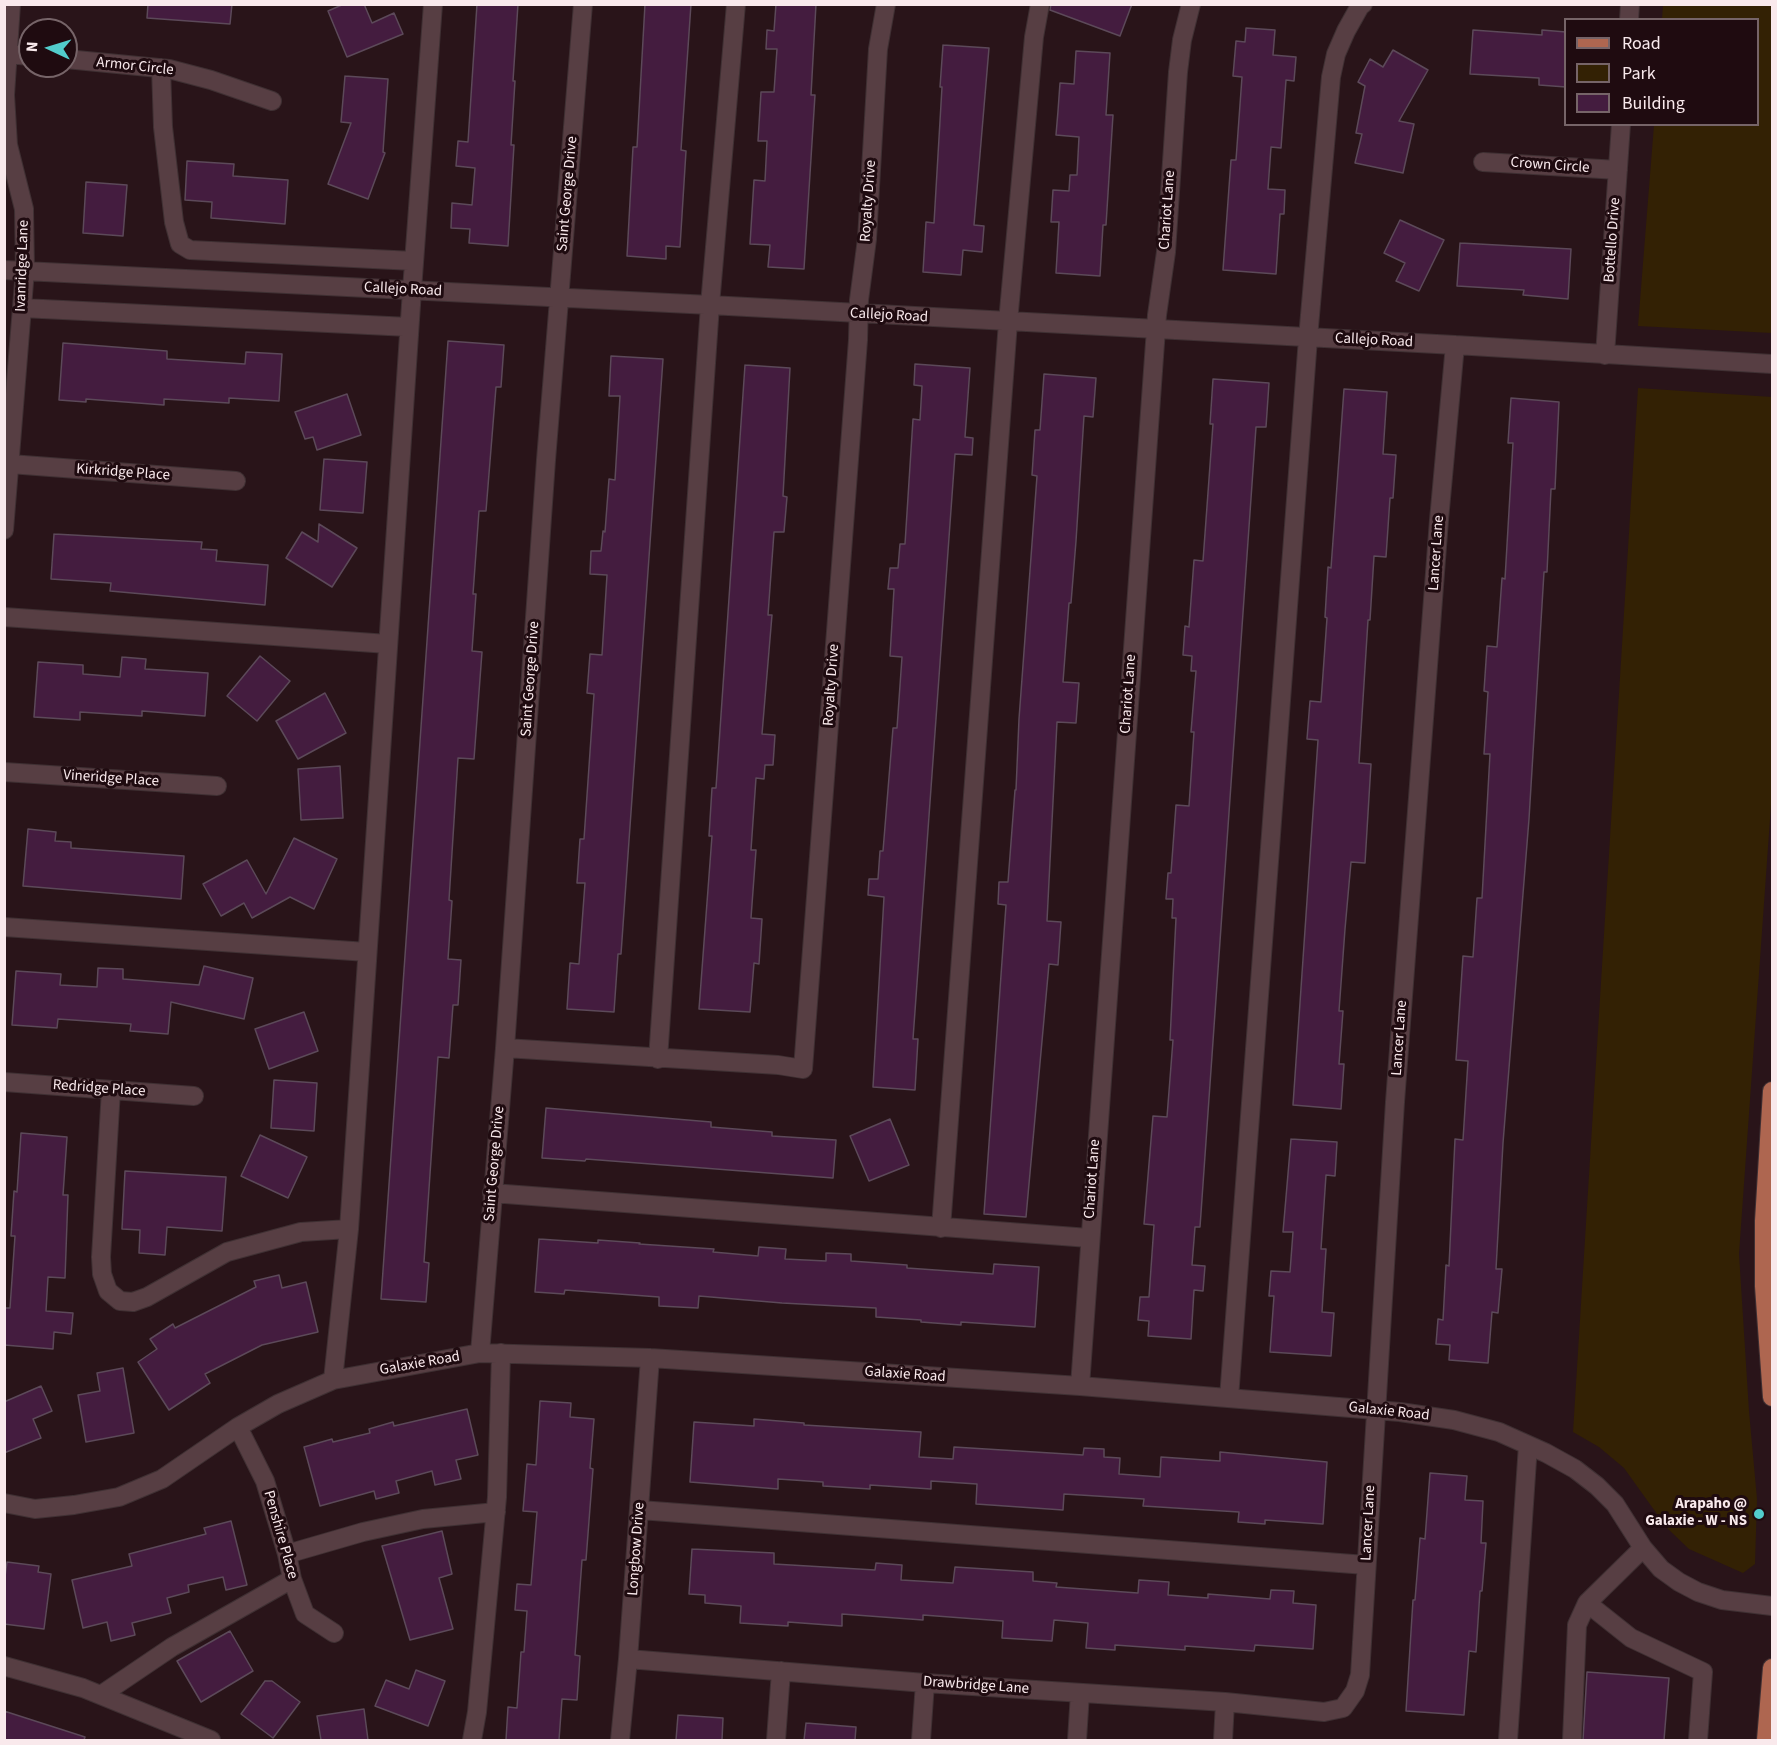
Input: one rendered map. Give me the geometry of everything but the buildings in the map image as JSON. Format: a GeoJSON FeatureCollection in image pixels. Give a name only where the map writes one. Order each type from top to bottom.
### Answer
{"type":"FeatureCollection","features":[{"type":"Feature","properties":{"kind":"main road"},"geometry":{"type":"LineString","coordinates":[[1773,1091],[1764,1221],[1764,1286],[1773,1397]]}},
{"type":"Feature","properties":{"kind":"main road"},"geometry":{"type":"LineString","coordinates":[[1766,1740],[1773,1668]]}},
{"type":"Feature","properties":{"kind":"street","name":"Ivanridge Lane"},"geometry":{"type":"LineString","coordinates":[[4,530],[25,270],[24,209],[8,145],[5,95],[11,4]]}},
{"type":"Feature","properties":{"kind":"street"},"geometry":{"type":"LineString","coordinates":[[333,1380],[349,1229],[409,327],[433,4]]}},
{"type":"Feature","properties":{"kind":"street","name":"Saint George Drive"},"geometry":{"type":"LineString","coordinates":[[480,1353],[505,1048],[544,483],[583,4]]}},
{"type":"Feature","properties":{"kind":"street"},"geometry":{"type":"LineString","coordinates":[[658,1059],[710,305],[736,4]]}},
{"type":"Feature","properties":{"kind":"street","name":"Royalty Drive"},"geometry":{"type":"LineString","coordinates":[[505,1048],[778,1065],[803,1069],[859,300],[867,239],[878,49],[886,4]]}},
{"type":"Feature","properties":{"kind":"street"},"geometry":{"type":"LineString","coordinates":[[941,1228],[1008,322],[1034,37],[1040,4]]}},
{"type":"Feature","properties":{"kind":"street","name":"Chariot Lane"},"geometry":{"type":"LineString","coordinates":[[1080,1386],[1156,329],[1166,252],[1178,72],[1182,40],[1191,4]]}},
{"type":"Feature","properties":{"kind":"street"},"geometry":{"type":"LineString","coordinates":[[1228,1398],[1308,338],[1331,77],[1336,54],[1346,31],[1363,4]]}},
{"type":"Feature","properties":{"kind":"street"},"geometry":{"type":"LineString","coordinates":[[8,54],[18,55]]}},
{"type":"Feature","properties":{"kind":"street","name":"Armor Circle"},"geometry":{"type":"LineString","coordinates":[[78,61],[160,68],[211,80],[272,101]]}},
{"type":"Feature","properties":{"kind":"street"},"geometry":{"type":"LineString","coordinates":[[160,68],[174,222],[180,244],[190,250],[414,261]]}},
{"type":"Feature","properties":{"kind":"street","name":"Bottello Drive"},"geometry":{"type":"LineString","coordinates":[[1605,355],[1621,126]]}},
{"type":"Feature","properties":{"kind":"street","name":"Crown Circle"},"geometry":{"type":"LineString","coordinates":[[1483,162],[1618,170]]}},
{"type":"Feature","properties":{"kind":"street","name":"Callejo Road"},"geometry":{"type":"LineString","coordinates":[[4,270],[560,297],[1773,364]]}},
{"type":"Feature","properties":{"kind":"street"},"geometry":{"type":"LineString","coordinates":[[22,308],[409,327]]}},
{"type":"Feature","properties":{"kind":"street","name":"Lancer Lane"},"geometry":{"type":"LineString","coordinates":[[1324,1712],[1343,1708],[1355,1691],[1360,1675],[1396,1090],[1439,520],[1455,345]]}},
{"type":"Feature","properties":{"kind":"street","name":"Kirkridge Place"},"geometry":{"type":"LineString","coordinates":[[10,464],[236,481]]}},
{"type":"Feature","properties":{"kind":"street"},"geometry":{"type":"LineString","coordinates":[[4,618],[388,644]]}},
{"type":"Feature","properties":{"kind":"street","name":"Vineridge Place"},"geometry":{"type":"LineString","coordinates":[[4,772],[217,786]]}},
{"type":"Feature","properties":{"kind":"street"},"geometry":{"type":"LineString","coordinates":[[4,927],[368,952]]}},
{"type":"Feature","properties":{"kind":"street","name":"Redridge Place"},"geometry":{"type":"LineString","coordinates":[[4,1082],[194,1096]]}},
{"type":"Feature","properties":{"kind":"street"},"geometry":{"type":"LineString","coordinates":[[111,1090],[101,1257],[102,1274],[108,1291],[120,1300],[133,1302],[147,1298],[227,1252],[301,1232],[349,1229]]}},
{"type":"Feature","properties":{"kind":"street"},"geometry":{"type":"LineString","coordinates":[[492,1193],[1089,1238]]}},
{"type":"Feature","properties":{"kind":"street","name":"Galaxie Road"},"geometry":{"type":"LineString","coordinates":[[4,1503],[35,1509],[119,1497],[162,1479],[237,1427],[278,1404],[333,1380],[480,1353],[650,1358],[1080,1386],[1375,1409],[1454,1420],[1499,1432],[1575,1469],[1615,1504],[1643,1548],[1661,1569],[1679,1582],[1698,1592],[1722,1600],[1773,1606]]}},
{"type":"Feature","properties":{"kind":"street"},"geometry":{"type":"LineString","coordinates":[[472,1740],[477,1712],[496,1512],[501,1353]]}},
{"type":"Feature","properties":{"kind":"street","name":"Longbow Drive"},"geometry":{"type":"LineString","coordinates":[[620,1740],[640,1510],[650,1358]]}},
{"type":"Feature","properties":{"kind":"street","name":"Penshire Place"},"geometry":{"type":"LineString","coordinates":[[237,1427],[265,1481],[287,1554],[292,1579],[305,1614],[334,1633]]}},
{"type":"Feature","properties":{"kind":"street"},"geometry":{"type":"LineString","coordinates":[[1508,1740],[1528,1445]]}},
{"type":"Feature","properties":{"kind":"street"},"geometry":{"type":"LineString","coordinates":[[640,1510],[1366,1565]]}},
{"type":"Feature","properties":{"kind":"street"},"geometry":{"type":"LineString","coordinates":[[287,1554],[363,1532],[423,1519],[496,1512]]}},
{"type":"Feature","properties":{"kind":"street"},"geometry":{"type":"LineString","coordinates":[[1572,1740],[1577,1625],[1587,1603],[1643,1548]]}},
{"type":"Feature","properties":{"kind":"street"},"geometry":{"type":"LineString","coordinates":[[101,1695],[172,1647],[292,1579]]}},
{"type":"Feature","properties":{"kind":"street"},"geometry":{"type":"LineString","coordinates":[[1587,1603],[1631,1638],[1703,1672],[1698,1740]]}},
{"type":"Feature","properties":{"kind":"street","name":"Drawbridge Lane"},"geometry":{"type":"LineString","coordinates":[[628,1659],[926,1683],[1225,1702],[1324,1712]]}},
{"type":"Feature","properties":{"kind":"street"},"geometry":{"type":"LineString","coordinates":[[4,1666],[83,1688],[211,1740]]}},
{"type":"Feature","properties":{"kind":"street"},"geometry":{"type":"LineString","coordinates":[[776,1740],[781,1671]]}},
{"type":"Feature","properties":{"kind":"street"},"geometry":{"type":"LineString","coordinates":[[921,1740],[926,1683]]}},
{"type":"Feature","properties":{"kind":"street"},"geometry":{"type":"LineString","coordinates":[[1077,1740],[1080,1693]]}},
{"type":"Feature","properties":{"kind":"street"},"geometry":{"type":"LineString","coordinates":[[1223,1740],[1225,1702]]}},
{"type":"Feature","properties":{"kind":"green space"},"geometry":{"type":"Polygon","coordinates":[[[1663,5],[1772,5],[1772,333],[1638,326],[1654,126],[1759,126],[1759,18],[1662,18],[1663,5]]]}},
{"type":"Feature","properties":{"kind":"green space"},"geometry":{"type":"Polygon","coordinates":[[[1638,388],[1772,397],[1772,791],[1739,1254],[1757,1499],[1755,1564],[1743,1573],[1689,1549],[1667,1528],[1624,1468],[1599,1447],[1573,1432],[1638,388]]]}},
{"type":"Feature","properties":{"kind":"place","name":"Arapaho @ Galaxie - W - NS"},"geometry":{"type":"Point","coordinates":[1759,1514]}}]}
